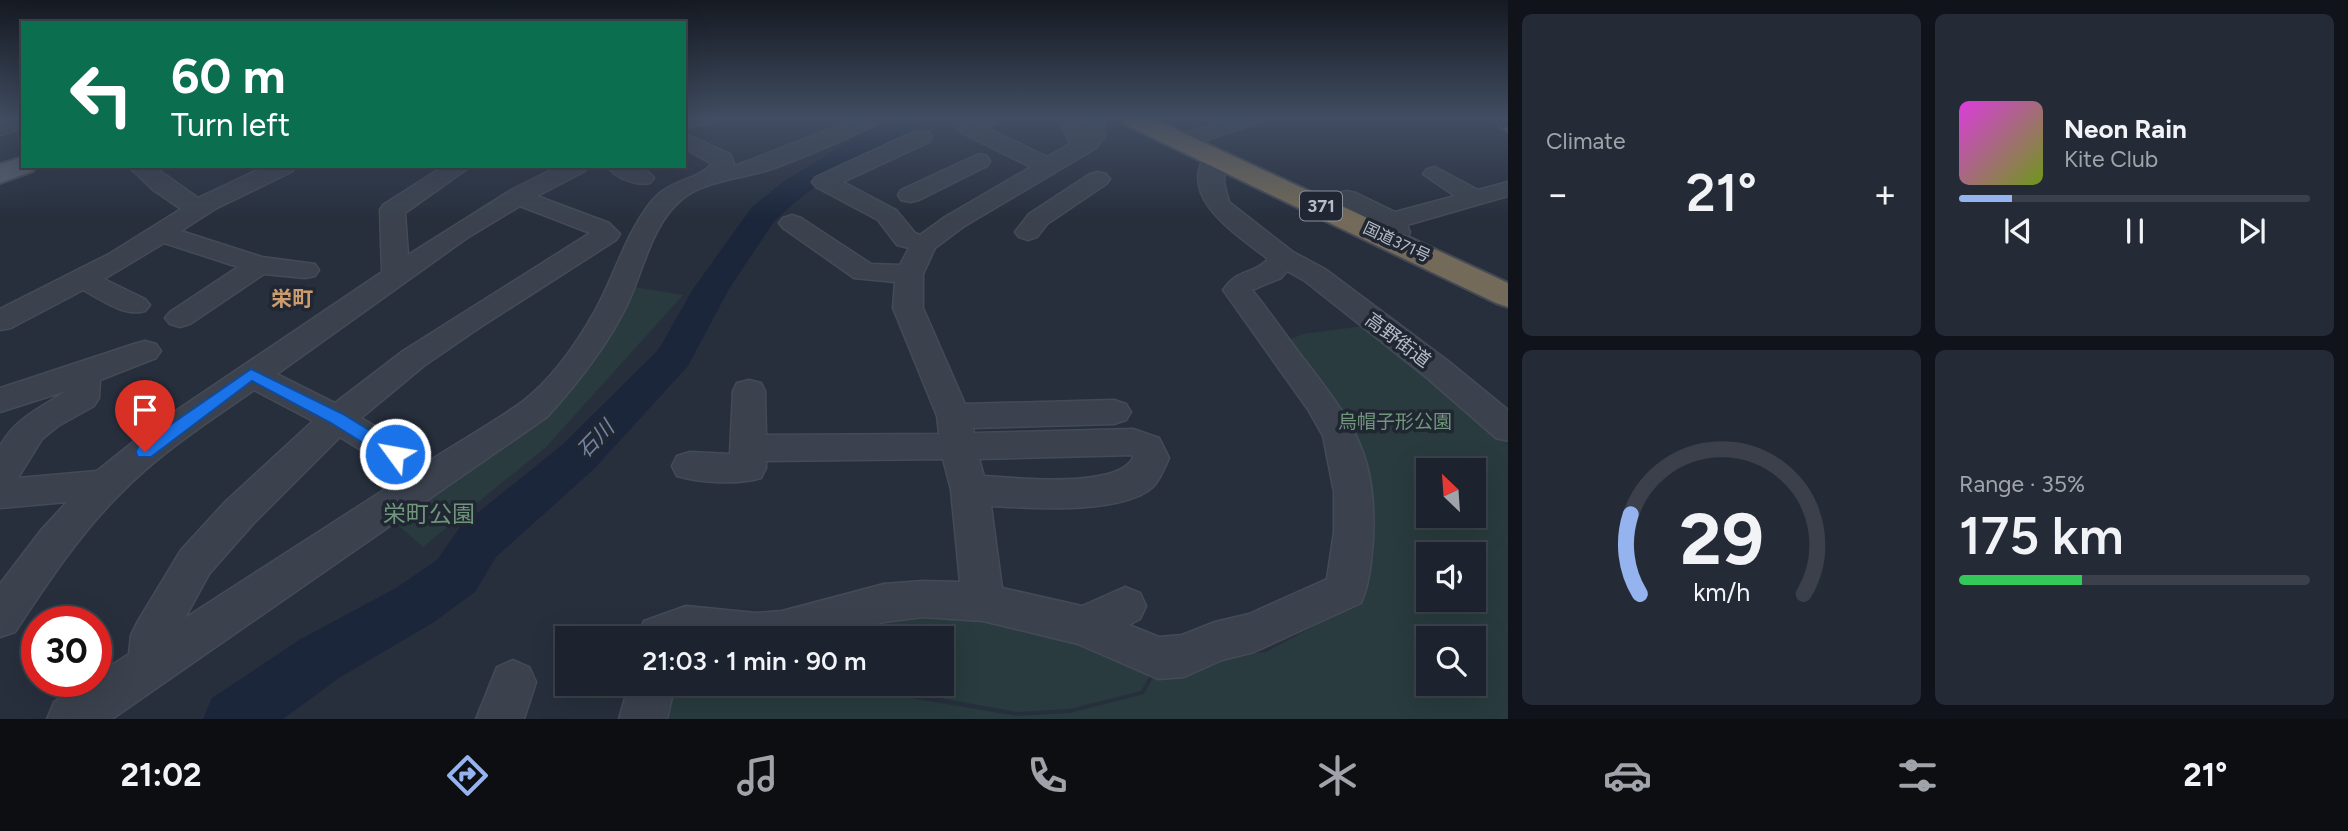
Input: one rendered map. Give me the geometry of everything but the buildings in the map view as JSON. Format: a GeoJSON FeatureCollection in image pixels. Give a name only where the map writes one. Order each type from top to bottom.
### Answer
{"type":"FeatureCollection","features":[{"type":"Feature","properties":{"kind":"highway","name":"国道371号"},"geometry":{"type":"LineString","coordinates":[[1211,153],[1215,157],[1393,231],[1504,290]]}},
{"type":"Feature","properties":{"kind":"main road"},"geometry":{"type":"LineString","coordinates":[[0,174],[21,166]]}},
{"type":"Feature","properties":{"kind":"street"},"geometry":{"type":"LineString","coordinates":[[710,153],[722,159],[724,165],[714,176]]}},
{"type":"Feature","properties":{"kind":"street"},"geometry":{"type":"LineString","coordinates":[[71,719],[535,409],[565,379],[590,344],[618,295],[650,220],[672,194],[714,176],[744,170],[788,153]]}},
{"type":"Feature","properties":{"kind":"street"},"geometry":{"type":"LineString","coordinates":[[887,153],[824,182],[887,215],[906,239],[924,244]]}},
{"type":"Feature","properties":{"kind":"street"},"geometry":{"type":"LineString","coordinates":[[1007,153],[1071,197]]}},
{"type":"Feature","properties":{"kind":"street"},"geometry":{"type":"LineString","coordinates":[[983,602],[970,491],[959,453],[957,431],[908,308],[909,274],[924,244],[954,222],[1038,173],[1058,153]]}},
{"type":"Feature","properties":{"kind":"street"},"geometry":{"type":"LineString","coordinates":[[1215,157],[1211,169],[1215,202],[1277,265],[1323,295]]}},
{"type":"Feature","properties":{"kind":"street"},"geometry":{"type":"LineString","coordinates":[[910,195],[979,161]]}},
{"type":"Feature","properties":{"kind":"street"},"geometry":{"type":"LineString","coordinates":[[141,168],[198,209]]}},
{"type":"Feature","properties":{"kind":"street"},"geometry":{"type":"LineString","coordinates":[[0,321],[85,279],[198,209],[281,168]]}},
{"type":"Feature","properties":{"kind":"street"},"geometry":{"type":"LineString","coordinates":[[396,275],[392,210],[457,168]]}},
{"type":"Feature","properties":{"kind":"street"},"geometry":{"type":"LineString","coordinates":[[0,618],[56,540],[106,484],[164,436],[396,275],[519,197],[573,168]]}},
{"type":"Feature","properties":{"kind":"street"},"geometry":{"type":"LineString","coordinates":[[622,168],[642,178]]}},
{"type":"Feature","properties":{"kind":"street"},"geometry":{"type":"LineString","coordinates":[[1435,174],[1475,198]]}},
{"type":"Feature","properties":{"kind":"street"},"geometry":{"type":"LineString","coordinates":[[940,178],[991,202]]}},
{"type":"Feature","properties":{"kind":"street"},"geometry":{"type":"LineString","coordinates":[[1028,232],[1038,219],[1098,179]]}},
{"type":"Feature","properties":{"kind":"street"},"geometry":{"type":"LineString","coordinates":[[1347,198],[1393,231],[1475,198],[1508,189]]}},
{"type":"Feature","properties":{"kind":"street"},"geometry":{"type":"LineString","coordinates":[[151,665],[153,635],[195,562],[240,512],[337,419],[414,358],[468,321],[607,234],[600,228],[519,197]]}},
{"type":"Feature","properties":{"kind":"street"},"geometry":{"type":"LineString","coordinates":[[792,223],[864,272],[909,274]]}},
{"type":"Feature","properties":{"kind":"street"},"geometry":{"type":"LineString","coordinates":[[160,233],[259,265],[305,270]]}},
{"type":"Feature","properties":{"kind":"street"},"geometry":{"type":"LineString","coordinates":[[180,318],[259,265]]}},
{"type":"Feature","properties":{"kind":"street"},"geometry":{"type":"LineString","coordinates":[[800,626],[884,603],[923,599],[983,602],[1084,626],[1158,658],[1184,656],[1214,642],[1254,632],[1346,590],[1354,551],[1353,526],[1350,472],[1339,434],[1268,328],[1237,290],[1243,282],[1277,265]]}},
{"type":"Feature","properties":{"kind":"street","name":"高野街道"},"geometry":{"type":"LineString","coordinates":[[1277,265],[1315,275],[1437,369],[1508,429]]}},
{"type":"Feature","properties":{"kind":"street"},"geometry":{"type":"LineString","coordinates":[[85,279],[135,305]]}},
{"type":"Feature","properties":{"kind":"street"},"geometry":{"type":"LineString","coordinates":[[0,400],[84,374],[145,351]]}},
{"type":"Feature","properties":{"kind":"street"},"geometry":{"type":"LineString","coordinates":[[0,474],[10,465],[17,447],[34,425],[82,398],[84,374]]}},
{"type":"Feature","properties":{"kind":"street"},"geometry":{"type":"LineString","coordinates":[[251,374],[337,419],[433,478]]}},
{"type":"Feature","properties":{"kind":"street"},"geometry":{"type":"LineString","coordinates":[[690,466],[748,468],[750,391]]}},
{"type":"Feature","properties":{"kind":"street"},"geometry":{"type":"LineString","coordinates":[[748,448],[957,431],[1114,412]]}},
{"type":"Feature","properties":{"kind":"street"},"geometry":{"type":"LineString","coordinates":[[957,431],[1140,444],[1151,458],[1139,479],[1121,486],[1063,494],[970,491]]}},
{"type":"Feature","properties":{"kind":"street"},"geometry":{"type":"LineString","coordinates":[[0,492],[3,494],[106,484]]}},
{"type":"Feature","properties":{"kind":"street"},"geometry":{"type":"LineString","coordinates":[[1084,626],[1125,606]]}},
{"type":"Feature","properties":{"kind":"street"},"geometry":{"type":"LineString","coordinates":[[643,719],[649,696]]}},
{"type":"Feature","properties":{"kind":"green space","name":"栄町公園"},"geometry":{"type":"Polygon","coordinates":[[[628,286],[683,295],[546,447],[423,547],[388,516],[540,412],[628,286]]]}},
{"type":"Feature","properties":{"kind":"green space","name":"烏帽子形公園"},"geometry":{"type":"Polygon","coordinates":[[[1371,325],[1419,363],[1508,445],[1508,719],[626,719],[635,696],[909,696],[1017,716],[1070,713],[1144,694],[1161,663],[1266,652],[1326,620],[1352,599],[1328,444],[1286,341],[1303,334],[1371,325]]]}},
{"type":"Feature","properties":{"kind":"green space"},"geometry":{"type":"Polygon","coordinates":[[[922,603],[1158,661],[1141,691],[1069,709],[1017,712],[929,696],[954,696],[954,626],[869,626],[863,612],[922,603]]]}},
{"type":"Feature","properties":{"kind":"waterway","name":"石川"},"geometry":{"type":"LineString","coordinates":[[233,719],[319,659],[415,605],[456,576],[478,542],[578,457],[674,357],[711,289],[763,214],[794,188],[851,153]]}},
{"type":"Feature","properties":{"kind":"district","name":"栄町"},"geometry":{"type":"Point","coordinates":[292,298]}},
{"type":"Feature","properties":{"kind":"route"},"geometry":{"type":"LineString","coordinates":[[145,452],[251,374],[337,419],[395,454]]}}]}
